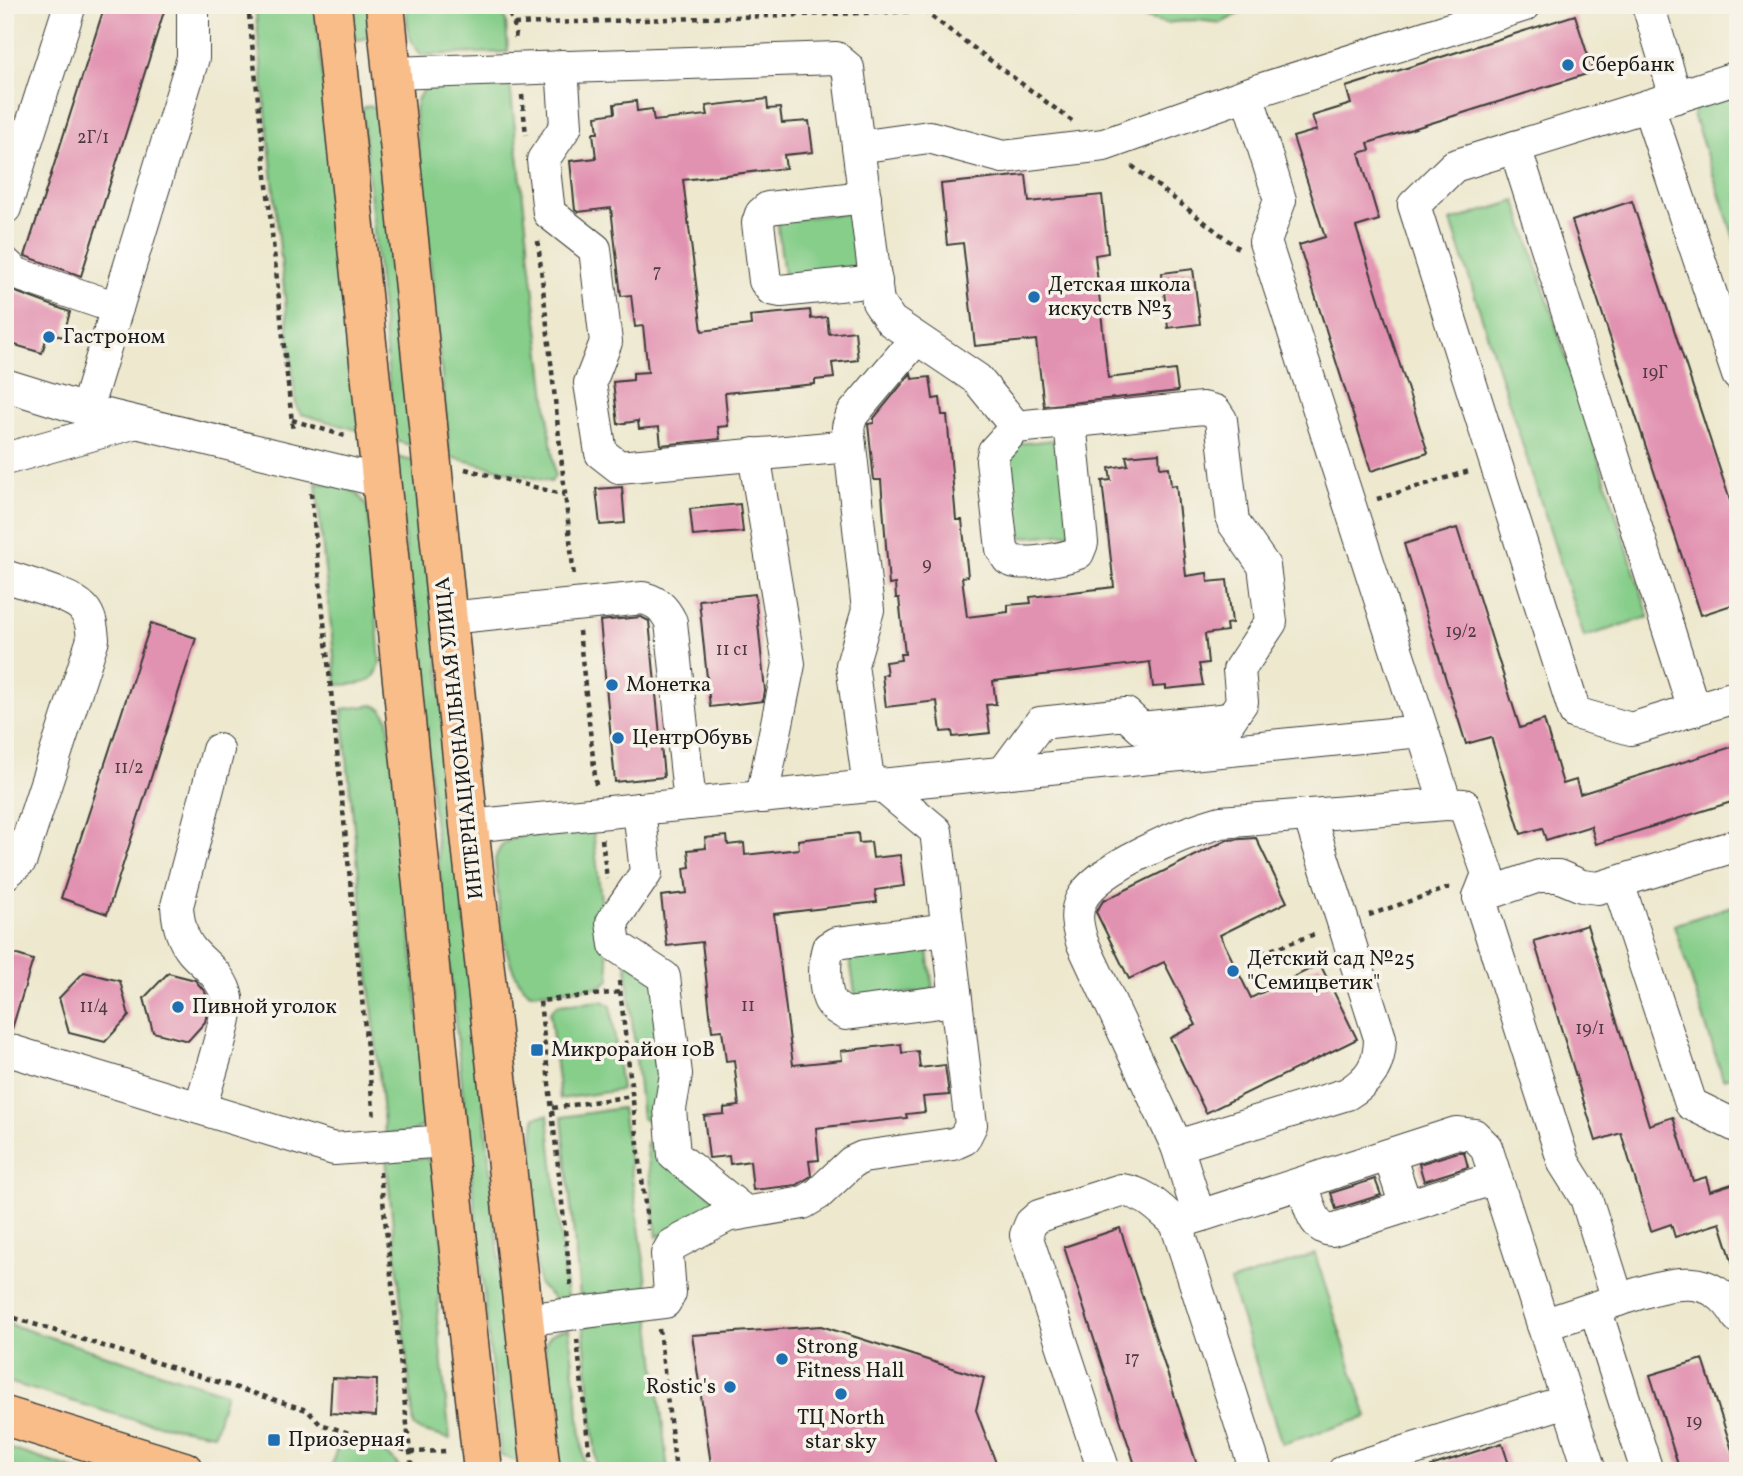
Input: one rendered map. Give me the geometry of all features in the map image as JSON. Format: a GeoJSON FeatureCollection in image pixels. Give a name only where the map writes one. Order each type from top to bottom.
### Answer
{"type":"FeatureCollection","features":[{"type":"Feature","properties":{"kind":"main road"},"geometry":{"type":"LineString","coordinates":[[332,5],[483,1471]]}},
{"type":"Feature","properties":{"kind":"main road","name":"ИНТЕРНАЦИОНАЛЬНАЯ УЛИЦА"},"geometry":{"type":"LineString","coordinates":[[386,5],[469,826],[541,1471]]}},
{"type":"Feature","properties":{"kind":"main road"},"geometry":{"type":"LineString","coordinates":[[339,79],[393,73]]}},
{"type":"Feature","properties":{"kind":"main road"},"geometry":{"type":"LineString","coordinates":[[5,1416],[184,1471]]}},
{"type":"Feature","properties":{"kind":"lane"},"geometry":{"type":"LineString","coordinates":[[5,208],[70,5]]}},
{"type":"Feature","properties":{"kind":"lane"},"geometry":{"type":"LineString","coordinates":[[86,410],[193,58],[193,5]]}},
{"type":"Feature","properties":{"kind":"lane"},"geometry":{"type":"LineString","coordinates":[[858,147],[929,137],[1003,157],[1104,145],[1247,94],[1525,5]]}},
{"type":"Feature","properties":{"kind":"lane"},"geometry":{"type":"LineString","coordinates":[[1648,5],[1662,102],[1738,375]]}},
{"type":"Feature","properties":{"kind":"lane"},"geometry":{"type":"LineString","coordinates":[[393,73],[836,58],[848,68],[878,302],[891,321],[977,379],[1017,427]]}},
{"type":"Feature","properties":{"kind":"lane"},"geometry":{"type":"LineString","coordinates":[[562,66],[566,125],[543,160],[549,213],[596,249],[606,342],[590,383],[601,453],[619,467],[850,446]]}},
{"type":"Feature","properties":{"kind":"lane"},"geometry":{"type":"LineString","coordinates":[[1738,77],[1454,166],[1414,205],[1575,713],[1631,729],[1738,696]]}},
{"type":"Feature","properties":{"kind":"lane"},"geometry":{"type":"LineString","coordinates":[[1247,94],[1280,200],[1265,242],[1446,804]]}},
{"type":"Feature","properties":{"kind":"lane"},"geometry":{"type":"LineString","coordinates":[[1515,147],[1694,710]]}},
{"type":"Feature","properties":{"kind":"lane"},"geometry":{"type":"LineString","coordinates":[[865,197],[768,208],[761,214],[758,223],[765,281],[771,289],[781,291],[876,281]]}},
{"type":"Feature","properties":{"kind":"lane"},"geometry":{"type":"LineString","coordinates":[[5,263],[17,274],[117,308]]}},
{"type":"Feature","properties":{"kind":"lane"},"geometry":{"type":"LineString","coordinates":[[523,1320],[665,1302],[670,1293],[667,1254],[672,1245],[727,1216],[803,1203],[818,1194],[852,1162],[863,1157],[953,1144],[964,1139],[971,1125],[936,831],[875,785],[852,665],[868,610],[848,427],[852,415],[916,339]]}},
{"type":"Feature","properties":{"kind":"lane"},"geometry":{"type":"LineString","coordinates":[[5,385],[135,423],[381,481]]}},
{"type":"Feature","properties":{"kind":"lane"},"geometry":{"type":"LineString","coordinates":[[1070,422],[1082,543],[1077,553],[1069,557],[1017,563],[1008,559],[1002,549],[992,460],[994,451],[1017,427],[1203,408],[1215,411],[1221,420],[1233,522],[1264,566],[1271,622],[1240,670],[1236,710],[1247,748]]}},
{"type":"Feature","properties":{"kind":"lane"},"geometry":{"type":"LineString","coordinates":[[5,459],[135,423]]}},
{"type":"Feature","properties":{"kind":"lane"},"geometry":{"type":"LineString","coordinates":[[754,454],[789,664],[762,797]]}},
{"type":"Feature","properties":{"kind":"lane"},"geometry":{"type":"LineString","coordinates":[[5,576],[72,600],[84,608],[92,624],[93,639],[21,860],[5,874]]}},
{"type":"Feature","properties":{"kind":"lane"},"geometry":{"type":"LineString","coordinates":[[448,618],[643,598],[656,602],[664,609],[671,622],[690,804]]}},
{"type":"Feature","properties":{"kind":"lane"},"geometry":{"type":"LineString","coordinates":[[1208,752],[1236,710]]}},
{"type":"Feature","properties":{"kind":"lane"},"geometry":{"type":"LineString","coordinates":[[1003,773],[1040,723],[1126,714],[1141,728],[1236,710]]}},
{"type":"Feature","properties":{"kind":"lane"},"geometry":{"type":"LineString","coordinates":[[469,826],[1421,731]]}},
{"type":"Feature","properties":{"kind":"lane"},"geometry":{"type":"LineString","coordinates":[[200,1108],[228,999],[218,976],[190,949],[178,925],[177,906],[218,750]]}},
{"type":"Feature","properties":{"kind":"lane"},"geometry":{"type":"LineString","coordinates":[[1256,1471],[1188,1220],[1177,1146],[1082,942],[1077,926],[1077,914],[1082,900],[1110,871],[1189,832],[1221,822],[1446,804],[1464,805],[1483,885],[1564,1163],[1586,1198],[1607,1304],[1647,1471]]}},
{"type":"Feature","properties":{"kind":"lane"},"geometry":{"type":"LineString","coordinates":[[639,809],[646,873],[612,922],[615,945],[664,977],[676,1074],[670,1109],[674,1155],[746,1212]]}},
{"type":"Feature","properties":{"kind":"lane"},"geometry":{"type":"LineString","coordinates":[[1177,1146],[1347,1094],[1369,1077],[1377,1064],[1380,1038],[1309,815]]}},
{"type":"Feature","properties":{"kind":"lane"},"geometry":{"type":"LineString","coordinates":[[1483,885],[1539,876],[1558,876],[1582,886],[1598,888],[1738,845]]}},
{"type":"Feature","properties":{"kind":"lane"},"geometry":{"type":"LineString","coordinates":[[1618,883],[1691,1104],[1738,1127]]}},
{"type":"Feature","properties":{"kind":"lane"},"geometry":{"type":"LineString","coordinates":[[947,929],[836,943],[828,948],[824,959],[829,999],[837,1009],[846,1014],[956,1000]]}},
{"type":"Feature","properties":{"kind":"lane"},"geometry":{"type":"LineString","coordinates":[[5,1049],[334,1149],[447,1141]]}},
{"type":"Feature","properties":{"kind":"lane"},"geometry":{"type":"LineString","coordinates":[[1104,1471],[1027,1235],[1031,1223],[1039,1216],[1121,1190],[1147,1197],[1188,1220],[1456,1133],[1474,1135],[1486,1147],[1590,1471]]}},
{"type":"Feature","properties":{"kind":"lane"},"geometry":{"type":"LineString","coordinates":[[1389,1155],[1406,1206]]}},
{"type":"Feature","properties":{"kind":"lane"},"geometry":{"type":"LineString","coordinates":[[1303,1183],[1316,1222],[1323,1229],[1332,1230],[1495,1178]]}},
{"type":"Feature","properties":{"kind":"lane"},"geometry":{"type":"LineString","coordinates":[[1543,1325],[1680,1283],[1700,1284],[1732,1300]]}},
{"type":"Feature","properties":{"kind":"lane"},"geometry":{"type":"LineString","coordinates":[[1344,1471],[1567,1401]]}},
{"type":"Feature","properties":{"kind":"path"},"geometry":{"type":"LineString","coordinates":[[248,5],[295,442],[306,448],[308,464],[412,1471]]}},
{"type":"Feature","properties":{"kind":"path"},"geometry":{"type":"LineString","coordinates":[[505,5],[514,24],[526,136]]}},
{"type":"Feature","properties":{"kind":"path"},"geometry":{"type":"LineString","coordinates":[[514,24],[924,11],[1104,145],[1277,279]]}},
{"type":"Feature","properties":{"kind":"path"},"geometry":{"type":"LineString","coordinates":[[537,232],[612,922]]}},
{"type":"Feature","properties":{"kind":"path"},"geometry":{"type":"LineString","coordinates":[[1349,508],[1495,463]]}},
{"type":"Feature","properties":{"kind":"path"},"geometry":{"type":"LineString","coordinates":[[1262,953],[1344,924],[1483,885]]}},
{"type":"Feature","properties":{"kind":"path"},"geometry":{"type":"LineString","coordinates":[[591,1471],[540,1001],[620,992]]}},
{"type":"Feature","properties":{"kind":"path"},"geometry":{"type":"LineString","coordinates":[[553,1108],[632,1096]]}},
{"type":"Feature","properties":{"kind":"path"},"geometry":{"type":"LineString","coordinates":[[5,1315],[307,1410],[320,1424],[411,1452]]}},
{"type":"Feature","properties":{"kind":"green space"},"geometry":{"type":"Polygon","coordinates":[[[255,5],[315,5],[360,431],[301,414],[296,406],[255,5]]]}},
{"type":"Feature","properties":{"kind":"green space"},"geometry":{"type":"Polygon","coordinates":[[[350,5],[368,5],[371,31],[368,38],[355,38],[350,5]]]}},
{"type":"Feature","properties":{"kind":"green space"},"geometry":{"type":"Polygon","coordinates":[[[406,5],[498,5],[506,21],[508,52],[422,55],[410,38],[406,5]]]}},
{"type":"Feature","properties":{"kind":"green space"},"geometry":{"type":"Polygon","coordinates":[[[1030,5],[1256,5],[1221,23],[1195,20],[1166,23],[1129,14],[1074,18],[1030,5]]]}},
{"type":"Feature","properties":{"kind":"green space"},"geometry":{"type":"Polygon","coordinates":[[[510,85],[555,476],[551,482],[450,457],[415,111],[422,91],[435,86],[510,85]]]}},
{"type":"Feature","properties":{"kind":"green space"},"geometry":{"type":"Polygon","coordinates":[[[1738,92],[1738,250],[1693,114],[1698,104],[1738,92]]]}},
{"type":"Feature","properties":{"kind":"green space"},"geometry":{"type":"Polygon","coordinates":[[[364,107],[377,108],[416,447],[395,441],[362,112],[364,107]]]}},
{"type":"Feature","properties":{"kind":"green space"},"geometry":{"type":"Polygon","coordinates":[[[1516,201],[1649,617],[1584,637],[1451,221],[1516,201]]]}},
{"type":"Feature","properties":{"kind":"green space"},"geometry":{"type":"Polygon","coordinates":[[[854,212],[860,266],[784,275],[777,221],[854,212]]]}},
{"type":"Feature","properties":{"kind":"green space"},"geometry":{"type":"Polygon","coordinates":[[[1063,439],[1072,533],[1015,538],[1007,452],[1015,444],[1063,439]]]}},
{"type":"Feature","properties":{"kind":"green space"},"geometry":{"type":"Polygon","coordinates":[[[396,457],[418,462],[520,1462],[501,1456],[396,457]]]}},
{"type":"Feature","properties":{"kind":"green space"},"geometry":{"type":"Polygon","coordinates":[[[316,483],[340,486],[353,491],[368,510],[380,663],[374,677],[365,683],[337,685],[316,483]]]}},
{"type":"Feature","properties":{"kind":"green space"},"geometry":{"type":"Polygon","coordinates":[[[374,705],[382,709],[388,718],[428,1110],[423,1126],[410,1133],[385,1134],[342,709],[374,705]]]}},
{"type":"Feature","properties":{"kind":"green space"},"geometry":{"type":"Polygon","coordinates":[[[593,830],[610,979],[600,987],[530,993],[512,968],[502,931],[495,859],[503,845],[516,838],[593,830]]]}},
{"type":"Feature","properties":{"kind":"green space"},"geometry":{"type":"Polygon","coordinates":[[[1738,904],[1738,1075],[1723,1079],[1674,925],[1738,904]]]}},
{"type":"Feature","properties":{"kind":"green space"},"geometry":{"type":"Polygon","coordinates":[[[927,943],[933,990],[856,1000],[849,953],[927,943]]]}},
{"type":"Feature","properties":{"kind":"green space"},"geometry":{"type":"Polygon","coordinates":[[[626,961],[656,980],[665,1136],[642,1118],[626,961]]]}},
{"type":"Feature","properties":{"kind":"green space"},"geometry":{"type":"Polygon","coordinates":[[[603,1001],[611,1006],[621,1090],[560,1099],[550,1012],[557,1005],[603,1001]]]}},
{"type":"Feature","properties":{"kind":"green space"},"geometry":{"type":"Polygon","coordinates":[[[622,1108],[648,1289],[580,1297],[562,1117],[622,1108]]]}},
{"type":"Feature","properties":{"kind":"green space"},"geometry":{"type":"Polygon","coordinates":[[[548,1115],[567,1298],[555,1300],[539,1285],[529,1189],[535,1117],[548,1115]]]}},
{"type":"Feature","properties":{"kind":"green space"},"geometry":{"type":"Polygon","coordinates":[[[646,1143],[721,1204],[657,1237],[646,1143]]]}},
{"type":"Feature","properties":{"kind":"green space"},"geometry":{"type":"Polygon","coordinates":[[[386,1158],[426,1158],[434,1167],[443,1250],[437,1318],[450,1439],[421,1431],[414,1426],[386,1158]]]}},
{"type":"Feature","properties":{"kind":"green space"},"geometry":{"type":"Polygon","coordinates":[[[1315,1254],[1367,1417],[1282,1444],[1230,1282],[1315,1254]]]}},
{"type":"Feature","properties":{"kind":"green space"},"geometry":{"type":"Polygon","coordinates":[[[650,1315],[668,1471],[597,1471],[583,1326],[650,1315]]]}},
{"type":"Feature","properties":{"kind":"green space"},"geometry":{"type":"Polygon","coordinates":[[[5,1323],[226,1393],[214,1434],[134,1420],[5,1381],[5,1323]]]}},
{"type":"Feature","properties":{"kind":"green space"},"geometry":{"type":"Polygon","coordinates":[[[569,1329],[585,1471],[560,1471],[545,1345],[554,1333],[569,1329]]]}},
{"type":"Feature","properties":{"kind":"green space"},"geometry":{"type":"Polygon","coordinates":[[[340,1438],[384,1452],[397,1463],[400,1471],[330,1471],[340,1438]]]}},
{"type":"Feature","properties":{"kind":"green space"},"geometry":{"type":"Polygon","coordinates":[[[5,1447],[79,1471],[5,1471],[5,1447]]]}},
{"type":"Feature","properties":{"kind":"building"},"geometry":{"type":"Polygon","coordinates":[[[105,5],[166,5],[81,276],[25,256],[105,5]]]}},
{"type":"Feature","properties":{"kind":"building"},"geometry":{"type":"Polygon","coordinates":[[[1575,15],[1593,72],[1368,143],[1370,150],[1359,153],[1379,220],[1356,227],[1428,453],[1371,471],[1299,245],[1325,237],[1293,137],[1317,130],[1312,116],[1351,104],[1346,87],[1575,15]]]}},
{"type":"Feature","properties":{"kind":"building"},"geometry":{"type":"Polygon","coordinates":[[[767,99],[768,109],[780,108],[782,123],[809,121],[813,152],[784,155],[786,168],[683,180],[702,331],[751,325],[750,316],[810,310],[811,319],[827,317],[829,334],[855,331],[858,360],[832,363],[834,378],[815,380],[815,384],[725,393],[728,426],[718,427],[720,439],[661,445],[659,427],[639,429],[638,421],[618,424],[613,382],[633,380],[633,373],[648,372],[643,326],[635,327],[631,295],[621,296],[611,208],[578,212],[575,210],[570,161],[596,158],[593,133],[598,133],[596,116],[615,113],[614,104],[636,101],[637,111],[652,109],[654,121],[708,115],[706,106],[767,99]]]}},
{"type":"Feature","properties":{"kind":"building","name":"Детская школа искусств №3"},"geometry":{"type":"Polygon","coordinates":[[[1026,175],[1029,202],[1102,195],[1108,253],[1095,255],[1108,378],[1175,370],[1178,391],[1044,406],[1036,340],[975,346],[963,243],[947,245],[941,184],[1026,175]]]}},
{"type":"Feature","properties":{"kind":"building"},"geometry":{"type":"Polygon","coordinates":[[[1632,201],[1738,525],[1738,603],[1701,615],[1572,221],[1632,201]]]}},
{"type":"Feature","properties":{"kind":"building"},"geometry":{"type":"Polygon","coordinates":[[[1193,269],[1200,324],[1168,328],[1162,273],[1193,269]]]}},
{"type":"Feature","properties":{"kind":"building"},"geometry":{"type":"Polygon","coordinates":[[[5,288],[70,312],[63,337],[48,333],[42,353],[5,342],[5,288]]]}},
{"type":"Feature","properties":{"kind":"building"},"geometry":{"type":"Polygon","coordinates":[[[911,373],[912,379],[930,377],[933,399],[940,398],[942,415],[947,415],[956,520],[962,520],[968,576],[962,577],[967,617],[1008,612],[1008,605],[1031,603],[1030,597],[1114,587],[1102,481],[1111,480],[1109,468],[1128,465],[1126,456],[1159,453],[1160,468],[1169,467],[1171,486],[1176,485],[1186,576],[1207,573],[1208,582],[1227,580],[1232,623],[1226,624],[1227,631],[1205,634],[1208,663],[1199,664],[1203,685],[1166,689],[1166,686],[1153,687],[1150,662],[993,681],[996,704],[986,705],[990,733],[953,737],[952,731],[941,732],[937,701],[886,707],[882,675],[887,674],[885,662],[901,660],[900,654],[905,654],[899,598],[896,598],[895,584],[889,585],[881,480],[874,480],[868,424],[874,423],[874,418],[911,373]]]}},
{"type":"Feature","properties":{"kind":"building"},"geometry":{"type":"Polygon","coordinates":[[[622,487],[625,523],[600,525],[596,489],[622,487]]]}},
{"type":"Feature","properties":{"kind":"building"},"geometry":{"type":"Polygon","coordinates":[[[740,504],[743,532],[693,536],[690,509],[740,504]]]}},
{"type":"Feature","properties":{"kind":"building"},"geometry":{"type":"Polygon","coordinates":[[[1457,528],[1520,728],[1544,720],[1563,784],[1576,780],[1580,794],[1738,745],[1738,800],[1596,844],[1591,826],[1546,840],[1542,828],[1521,834],[1491,737],[1466,744],[1404,544],[1457,528]]]}},
{"type":"Feature","properties":{"kind":"building"},"geometry":{"type":"Polygon","coordinates":[[[755,594],[765,691],[763,701],[710,707],[699,600],[755,594]]]}},
{"type":"Feature","properties":{"kind":"building"},"geometry":{"type":"Polygon","coordinates":[[[641,617],[649,621],[664,777],[615,782],[600,621],[641,617]]]}},
{"type":"Feature","properties":{"kind":"building"},"geometry":{"type":"Polygon","coordinates":[[[151,623],[196,638],[107,914],[61,898],[151,623]]]}},
{"type":"Feature","properties":{"kind":"building"},"geometry":{"type":"Polygon","coordinates":[[[858,833],[859,843],[871,842],[873,858],[900,855],[904,886],[875,890],[877,902],[774,914],[793,1065],[842,1060],[841,1051],[901,1044],[902,1053],[918,1051],[920,1068],[945,1065],[949,1095],[923,1097],[925,1112],[906,1114],[907,1118],[816,1128],[819,1160],[809,1161],[811,1176],[797,1185],[753,1190],[750,1161],[730,1164],[729,1156],[709,1158],[704,1116],[724,1114],[724,1108],[739,1106],[734,1060],[726,1061],[722,1030],[712,1031],[702,942],[667,946],[661,896],[687,893],[684,868],[690,867],[688,850],[706,848],[705,838],[727,836],[728,845],[744,843],[745,855],[799,849],[798,840],[858,833]]]}},
{"type":"Feature","properties":{"kind":"building"},"geometry":{"type":"Polygon","coordinates":[[[1256,838],[1287,902],[1220,935],[1251,998],[1320,964],[1357,1039],[1206,1113],[1170,1038],[1196,1025],[1164,962],[1129,979],[1096,912],[1103,901],[1227,840],[1256,838]]]}},
{"type":"Feature","properties":{"kind":"building"},"geometry":{"type":"Polygon","coordinates":[[[1587,925],[1649,1125],[1673,1117],[1693,1181],[1706,1177],[1710,1191],[1738,1182],[1738,1263],[1733,1264],[1720,1223],[1675,1237],[1671,1224],[1651,1231],[1621,1133],[1596,1141],[1534,941],[1587,925]]]}},
{"type":"Feature","properties":{"kind":"building"},"geometry":{"type":"Polygon","coordinates":[[[5,951],[33,960],[11,1032],[5,1031],[5,951]]]}},
{"type":"Feature","properties":{"kind":"building"},"geometry":{"type":"Polygon","coordinates":[[[84,972],[120,981],[129,1016],[105,1042],[69,1033],[59,998],[84,972]]]}},
{"type":"Feature","properties":{"kind":"building","name":"Пивной уголок"},"geometry":{"type":"Polygon","coordinates":[[[168,973],[195,980],[205,992],[209,1004],[205,1022],[188,1041],[153,1032],[144,998],[168,973]]]}},
{"type":"Feature","properties":{"kind":"building"},"geometry":{"type":"Polygon","coordinates":[[[1464,1152],[1468,1167],[1424,1181],[1419,1164],[1464,1152]]]}},
{"type":"Feature","properties":{"kind":"building"},"geometry":{"type":"Polygon","coordinates":[[[1375,1179],[1381,1195],[1336,1209],[1331,1193],[1375,1179]]]}},
{"type":"Feature","properties":{"kind":"building"},"geometry":{"type":"Polygon","coordinates":[[[1120,1228],[1199,1471],[1137,1471],[1064,1247],[1120,1228]]]}},
{"type":"Feature","properties":{"kind":"building","name":"ТЦ North star sky"},"geometry":{"type":"Polygon","coordinates":[[[821,1326],[984,1378],[976,1410],[999,1471],[712,1471],[692,1335],[821,1326]]]}},
{"type":"Feature","properties":{"kind":"building"},"geometry":{"type":"Polygon","coordinates":[[[1703,1359],[1738,1471],[1680,1471],[1650,1375],[1703,1359]]]}},
{"type":"Feature","properties":{"kind":"building"},"geometry":{"type":"Polygon","coordinates":[[[332,1378],[377,1380],[376,1416],[330,1413],[332,1378]]]}},
{"type":"Feature","properties":{"kind":"building"},"geometry":{"type":"Polygon","coordinates":[[[1502,1443],[1511,1471],[1432,1471],[1431,1466],[1502,1443]]]}},
{"type":"Feature","properties":{"kind":"place","name":"Сбербанк"},"geometry":{"type":"Point","coordinates":[1568,65]}},
{"type":"Feature","properties":{"kind":"place","name":"Детская школа искусств №3"},"geometry":{"type":"Point","coordinates":[1034,297]}},
{"type":"Feature","properties":{"kind":"place","name":"Гастроном"},"geometry":{"type":"Point","coordinates":[49,337]}},
{"type":"Feature","properties":{"kind":"place","name":"Монетка"},"geometry":{"type":"Point","coordinates":[612,685]}},
{"type":"Feature","properties":{"kind":"place","name":"ЦентрОбувь"},"geometry":{"type":"Point","coordinates":[618,738]}},
{"type":"Feature","properties":{"kind":"place","name":"Детский сад №25 \"Семицветик\""},"geometry":{"type":"Point","coordinates":[1233,971]}},
{"type":"Feature","properties":{"kind":"place","name":"Пивной уголок"},"geometry":{"type":"Point","coordinates":[178,1007]}},
{"type":"Feature","properties":{"kind":"place","name":"Микрорайон 10В"},"geometry":{"type":"Point","coordinates":[537,1050]}},
{"type":"Feature","properties":{"kind":"place","name":"Strong Fitness Hall"},"geometry":{"type":"Point","coordinates":[782,1359]}},
{"type":"Feature","properties":{"kind":"place","name":"Rostic's"},"geometry":{"type":"Point","coordinates":[730,1387]}},
{"type":"Feature","properties":{"kind":"place","name":"ТЦ North star sky"},"geometry":{"type":"Point","coordinates":[841,1394]}},
{"type":"Feature","properties":{"kind":"place","name":"Приозерная"},"geometry":{"type":"Point","coordinates":[274,1440]}}]}
